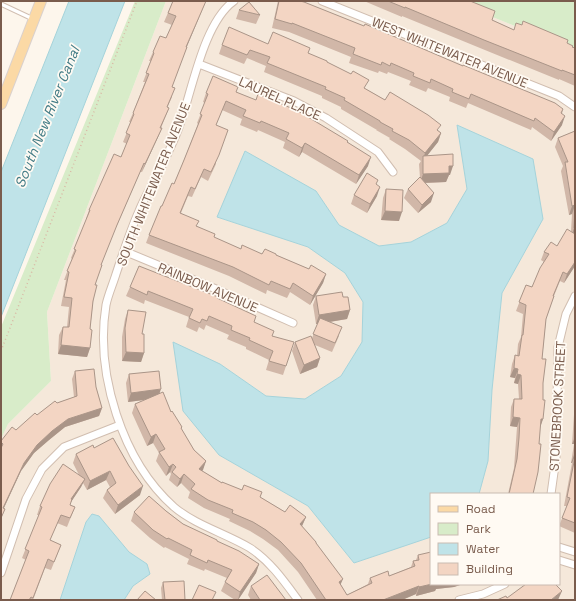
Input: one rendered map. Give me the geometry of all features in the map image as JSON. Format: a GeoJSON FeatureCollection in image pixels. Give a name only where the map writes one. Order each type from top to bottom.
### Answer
{"type":"FeatureCollection","features":[{"type":"Feature","properties":{"kind":"main road"},"geometry":{"type":"LineString","coordinates":[[1,104],[41,1]]}},
{"type":"Feature","properties":{"kind":"street","name":"SOUTH WHITEWATER AVENUE"},"geometry":{"type":"LineString","coordinates":[[234,1],[227,6],[212,28],[179,127],[165,161],[139,210],[106,304],[104,341],[108,381],[120,424],[132,453],[152,482],[175,508],[201,524],[250,548],[271,565],[298,600]]}},
{"type":"Feature","properties":{"kind":"street","name":"WEST WHITEWATER AVENUE"},"geometry":{"type":"LineString","coordinates":[[322,1],[559,96],[575,107]]}},
{"type":"Feature","properties":{"kind":"street","name":"LAUREL PLACE"},"geometry":{"type":"LineString","coordinates":[[199,64],[294,101],[326,118],[378,152],[393,172]]}},
{"type":"Feature","properties":{"kind":"street","name":"RAINBOW AVENUE"},"geometry":{"type":"LineString","coordinates":[[124,252],[216,289],[292,324]]}},
{"type":"Feature","properties":{"kind":"street","name":"STONEBROOK STREET"},"geometry":{"type":"LineString","coordinates":[[551,493],[556,458],[558,347],[566,314],[575,296]]}},
{"type":"Feature","properties":{"kind":"street"},"geometry":{"type":"LineString","coordinates":[[1,573],[26,499],[42,469],[64,447],[120,424]]}},
{"type":"Feature","properties":{"kind":"street"},"geometry":{"type":"LineString","coordinates":[[560,547],[575,552]]}},
{"type":"Feature","properties":{"kind":"street"},"geometry":{"type":"LineString","coordinates":[[560,560],[575,565]]}},
{"type":"Feature","properties":{"kind":"street"},"geometry":{"type":"LineString","coordinates":[[459,600],[483,594],[502,585]]}},
{"type":"Feature","properties":{"kind":"lane"},"geometry":{"type":"LineString","coordinates":[[1,4],[34,19]]}},
{"type":"Feature","properties":{"kind":"path"},"geometry":{"type":"LineString","coordinates":[[1,351],[137,1]]}},
{"type":"Feature","properties":{"kind":"shaded area"},"geometry":{"type":"Polygon","coordinates":[[[166,1],[452,1],[575,50],[575,600],[124,600],[133,586],[150,574],[147,564],[129,552],[99,516],[92,514],[86,522],[60,600],[1,600],[1,439],[8,424],[51,381],[47,312],[166,1]],[[457,125],[467,189],[447,223],[411,242],[379,246],[339,225],[316,191],[217,217],[308,247],[345,273],[363,302],[362,342],[341,376],[305,399],[266,396],[220,364],[219,455],[308,506],[354,563],[430,537],[430,585],[560,585],[560,493],[479,493],[488,461],[492,390],[502,293],[543,219],[457,125]]]}},
{"type":"Feature","properties":{"kind":"green space"},"geometry":{"type":"Polygon","coordinates":[[[135,1],[166,1],[47,312],[51,381],[8,424],[1,439],[1,327],[135,1]]]}},
{"type":"Feature","properties":{"kind":"green space"},"geometry":{"type":"Polygon","coordinates":[[[452,1],[575,1],[575,50],[452,1]]]}},
{"type":"Feature","properties":{"kind":"water","name":"South New River Canal"},"geometry":{"type":"Polygon","coordinates":[[[69,1],[125,1],[1,317],[1,172],[69,1]]]}},
{"type":"Feature","properties":{"kind":"water"},"geometry":{"type":"Polygon","coordinates":[[[457,125],[533,159],[543,219],[502,293],[492,390],[488,461],[479,493],[430,493],[430,537],[354,563],[308,506],[219,455],[183,411],[173,342],[220,364],[266,396],[305,399],[341,376],[362,342],[363,302],[345,273],[308,247],[217,217],[245,151],[316,191],[339,225],[379,246],[411,242],[447,223],[467,189],[457,125]]]}},
{"type":"Feature","properties":{"kind":"water"},"geometry":{"type":"Polygon","coordinates":[[[92,514],[99,516],[129,552],[147,564],[150,574],[133,586],[124,600],[60,600],[86,522],[92,514]]]}},
{"type":"Feature","properties":{"kind":"building"},"geometry":{"type":"Polygon","coordinates":[[[173,1],[206,1],[186,47],[172,87],[175,88],[167,107],[169,108],[160,128],[162,128],[145,164],[144,163],[101,265],[95,285],[97,285],[93,301],[90,329],[92,330],[90,348],[61,345],[63,327],[69,327],[72,298],[64,297],[69,272],[67,271],[76,250],[74,249],[89,210],[114,154],[121,157],[130,135],[126,133],[149,74],[146,73],[154,53],[153,52],[160,36],[166,38],[176,16],[168,13],[173,1]]]}},
{"type":"Feature","properties":{"kind":"building"},"geometry":{"type":"Polygon","coordinates":[[[279,1],[304,2],[364,26],[365,24],[555,103],[563,109],[561,113],[565,116],[554,132],[535,118],[534,121],[471,94],[469,99],[452,92],[453,89],[431,79],[430,83],[413,76],[414,73],[391,63],[390,66],[382,62],[381,65],[353,54],[355,48],[292,23],[275,19],[279,1]]]}},
{"type":"Feature","properties":{"kind":"building"},"geometry":{"type":"Polygon","coordinates":[[[388,1],[470,1],[495,11],[492,20],[514,30],[516,23],[522,25],[523,21],[568,40],[567,43],[575,48],[575,75],[562,71],[388,1]]]}},
{"type":"Feature","properties":{"kind":"building"},"geometry":{"type":"Polygon","coordinates":[[[249,2],[260,15],[239,10],[249,2]]]}},
{"type":"Feature","properties":{"kind":"building"},"geometry":{"type":"Polygon","coordinates":[[[229,27],[268,44],[273,32],[310,48],[308,53],[351,74],[353,71],[369,80],[364,88],[385,100],[390,92],[428,115],[441,125],[437,130],[441,133],[425,153],[409,140],[392,131],[393,129],[344,100],[345,98],[325,89],[326,87],[267,63],[270,57],[250,50],[247,55],[222,45],[229,27]]]}},
{"type":"Feature","properties":{"kind":"building"},"geometry":{"type":"Polygon","coordinates":[[[213,76],[238,87],[236,92],[256,100],[258,94],[298,111],[348,141],[347,142],[371,157],[359,175],[305,143],[302,148],[286,139],[289,133],[261,121],[260,123],[243,116],[246,110],[226,101],[216,125],[228,130],[219,155],[211,172],[204,169],[195,189],[191,187],[180,213],[199,221],[196,226],[215,234],[214,237],[241,249],[242,245],[262,254],[265,249],[309,269],[311,265],[326,274],[313,296],[293,283],[290,289],[271,281],[269,285],[233,267],[149,235],[161,206],[172,183],[174,184],[184,160],[202,115],[200,114],[213,76]]]}},
{"type":"Feature","properties":{"kind":"building"},"geometry":{"type":"Polygon","coordinates":[[[575,131],[575,205],[572,206],[565,162],[568,162],[558,138],[575,131]]]}},
{"type":"Feature","properties":{"kind":"building"},"geometry":{"type":"Polygon","coordinates":[[[453,154],[453,166],[449,166],[449,173],[423,174],[423,156],[453,154]]]}},
{"type":"Feature","properties":{"kind":"building"},"geometry":{"type":"Polygon","coordinates":[[[367,173],[378,180],[376,184],[380,187],[370,204],[354,195],[367,173]]]}},
{"type":"Feature","properties":{"kind":"building"},"geometry":{"type":"Polygon","coordinates":[[[420,177],[434,193],[422,205],[408,189],[420,177]]]}},
{"type":"Feature","properties":{"kind":"building"},"geometry":{"type":"Polygon","coordinates":[[[386,189],[403,190],[402,212],[385,211],[386,189]]]}},
{"type":"Feature","properties":{"kind":"building"},"geometry":{"type":"Polygon","coordinates":[[[567,229],[575,234],[575,262],[567,274],[563,272],[553,296],[546,319],[542,359],[546,359],[543,383],[543,400],[545,400],[543,419],[541,419],[539,444],[541,444],[538,472],[533,493],[509,493],[517,459],[519,438],[520,418],[513,417],[514,399],[522,399],[521,375],[517,374],[518,369],[514,368],[515,355],[519,356],[523,335],[526,305],[519,302],[526,285],[532,287],[540,268],[549,254],[544,252],[551,242],[557,246],[567,229]]]}},
{"type":"Feature","properties":{"kind":"building"},"geometry":{"type":"Polygon","coordinates":[[[139,266],[218,297],[217,298],[256,316],[254,322],[274,331],[272,336],[294,342],[286,366],[269,361],[273,351],[249,340],[250,338],[231,330],[232,326],[209,316],[207,321],[202,319],[200,323],[189,318],[193,309],[148,291],[147,295],[130,287],[139,266]]]}},
{"type":"Feature","properties":{"kind":"building"},"geometry":{"type":"Polygon","coordinates":[[[342,292],[343,297],[348,297],[350,310],[319,315],[316,296],[342,292]]]}},
{"type":"Feature","properties":{"kind":"building"},"geometry":{"type":"Polygon","coordinates":[[[128,310],[146,312],[142,334],[144,334],[144,353],[126,352],[125,328],[128,310]]]}},
{"type":"Feature","properties":{"kind":"building"},"geometry":{"type":"Polygon","coordinates":[[[320,318],[342,327],[335,343],[313,334],[320,318]]]}},
{"type":"Feature","properties":{"kind":"building"},"geometry":{"type":"Polygon","coordinates":[[[311,336],[320,358],[304,365],[295,342],[311,336]]]}},
{"type":"Feature","properties":{"kind":"building"},"geometry":{"type":"Polygon","coordinates":[[[94,369],[96,387],[102,408],[68,419],[37,445],[24,463],[3,508],[5,509],[1,518],[1,448],[3,444],[1,441],[12,427],[16,430],[35,413],[37,415],[55,401],[57,403],[77,396],[75,371],[94,369]]]}},
{"type":"Feature","properties":{"kind":"building"},"geometry":{"type":"Polygon","coordinates":[[[159,371],[161,389],[131,393],[129,374],[159,371]]]}},
{"type":"Feature","properties":{"kind":"building"},"geometry":{"type":"Polygon","coordinates":[[[163,392],[171,412],[172,411],[182,427],[181,428],[194,450],[206,461],[199,469],[222,483],[242,490],[244,485],[262,492],[260,497],[285,512],[290,505],[306,517],[300,524],[316,542],[343,579],[339,582],[347,595],[372,583],[370,578],[388,571],[389,576],[415,566],[413,561],[419,560],[418,555],[430,552],[430,584],[419,586],[383,600],[326,600],[301,563],[281,542],[253,522],[232,513],[233,510],[208,500],[191,489],[195,484],[184,474],[180,479],[172,472],[176,467],[173,464],[169,467],[159,452],[165,449],[156,434],[151,437],[135,404],[163,392]]]}},
{"type":"Feature","properties":{"kind":"building"},"geometry":{"type":"Polygon","coordinates":[[[113,438],[129,466],[143,486],[118,505],[107,490],[116,483],[110,471],[90,481],[76,454],[93,445],[94,448],[113,438]]]}},
{"type":"Feature","properties":{"kind":"building"},"geometry":{"type":"Polygon","coordinates":[[[575,457],[575,523],[562,518],[570,498],[567,497],[575,457]]]}},
{"type":"Feature","properties":{"kind":"building"},"geometry":{"type":"Polygon","coordinates":[[[63,464],[85,479],[71,499],[70,505],[75,507],[70,518],[61,515],[50,540],[61,545],[54,562],[48,559],[33,598],[31,597],[29,600],[10,600],[29,551],[25,549],[42,507],[40,506],[50,484],[63,464]]]}},
{"type":"Feature","properties":{"kind":"building"},"geometry":{"type":"Polygon","coordinates":[[[149,496],[183,524],[239,551],[259,564],[240,592],[225,582],[232,570],[208,560],[207,563],[190,555],[192,550],[168,538],[167,539],[153,530],[134,512],[149,496]]]}},
{"type":"Feature","properties":{"kind":"building"},"geometry":{"type":"Polygon","coordinates":[[[267,575],[286,600],[260,600],[251,586],[267,575]]]}},
{"type":"Feature","properties":{"kind":"building"},"geometry":{"type":"Polygon","coordinates":[[[184,581],[185,600],[165,600],[163,582],[184,581]]]}},
{"type":"Feature","properties":{"kind":"building"},"geometry":{"type":"Polygon","coordinates":[[[199,585],[216,592],[212,600],[192,600],[199,585]]]}},
{"type":"Feature","properties":{"kind":"building"},"geometry":{"type":"Polygon","coordinates":[[[525,585],[556,585],[562,591],[551,600],[497,600],[506,596],[507,598],[525,585]]]}},
{"type":"Feature","properties":{"kind":"building"},"geometry":{"type":"Polygon","coordinates":[[[145,591],[156,600],[137,600],[145,591]]]}}]}
